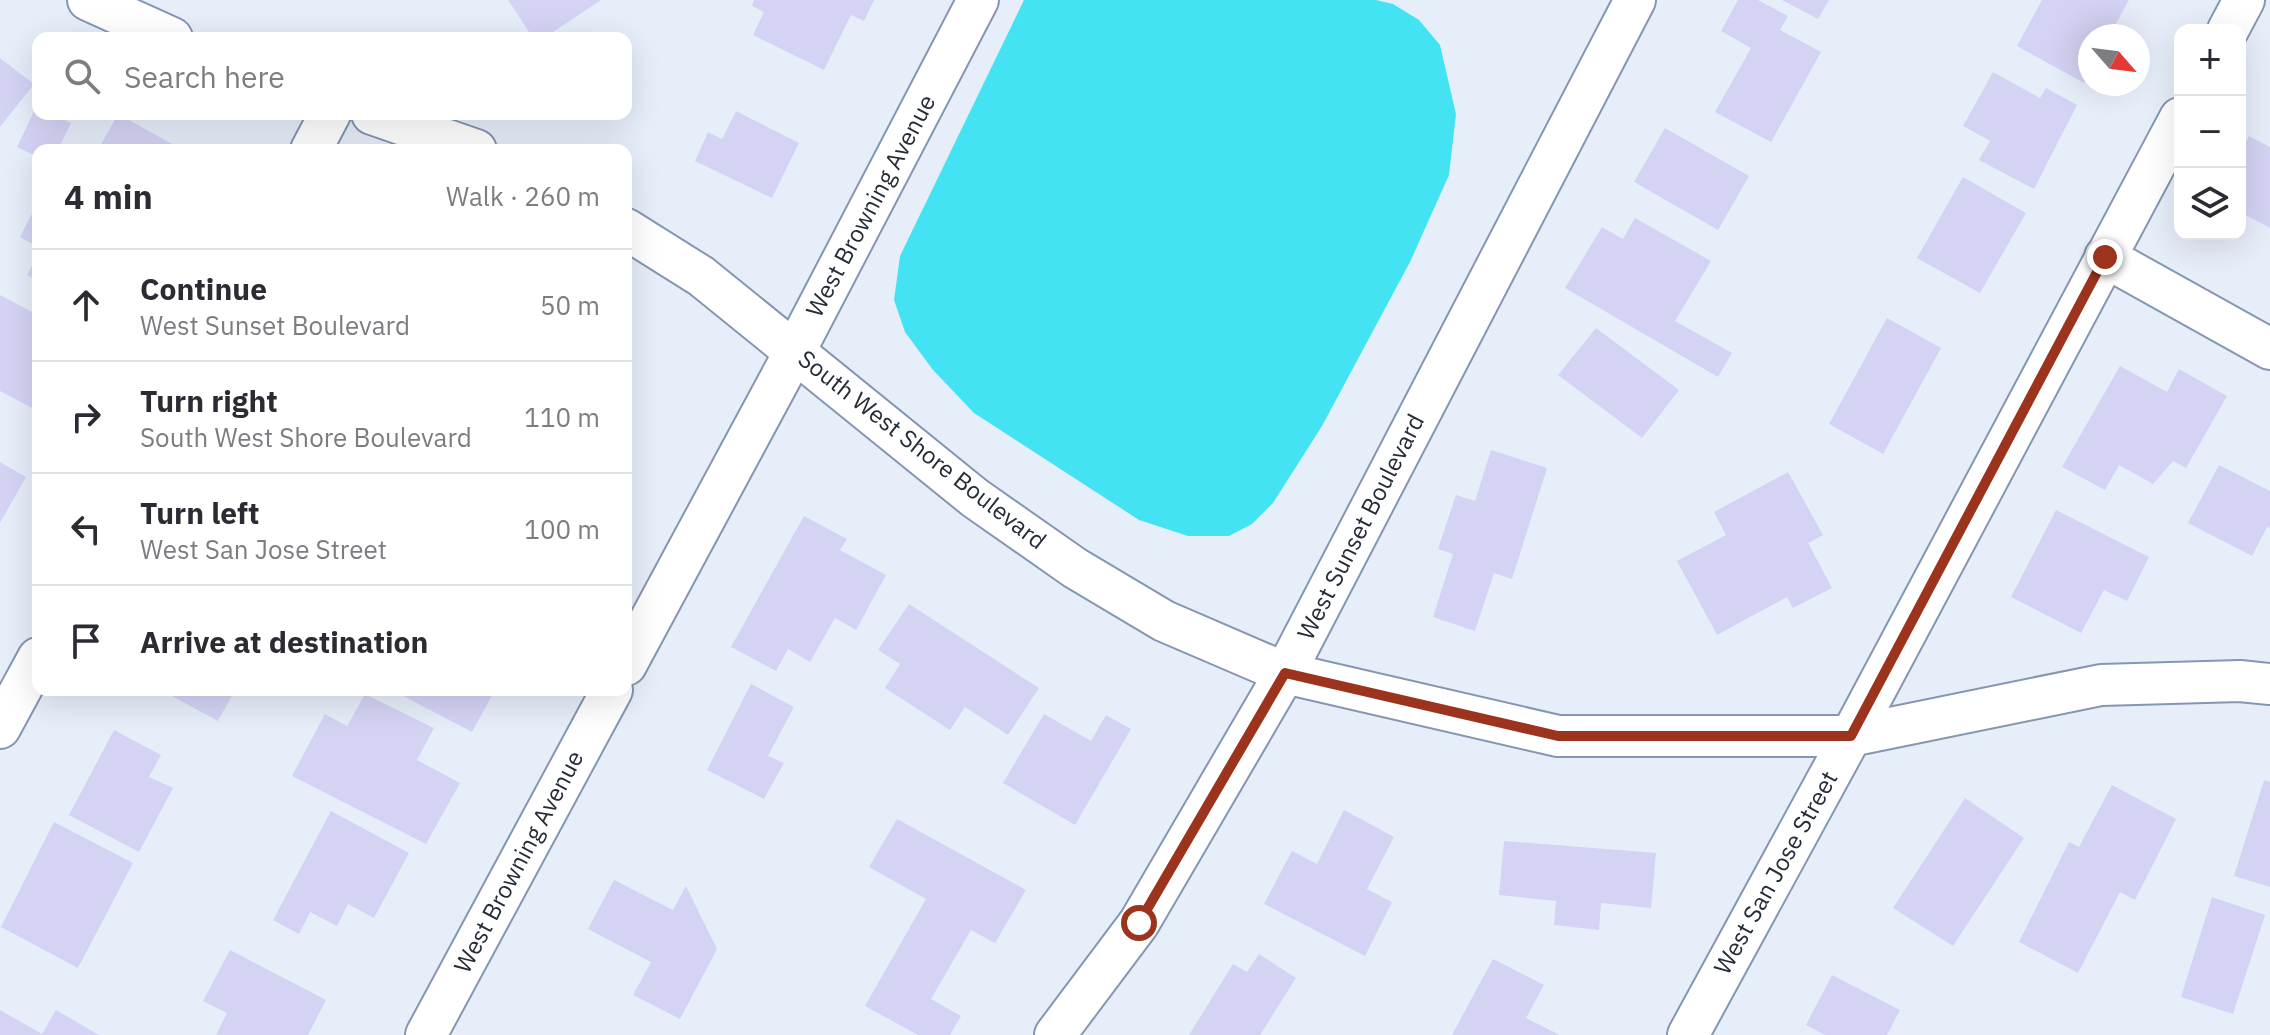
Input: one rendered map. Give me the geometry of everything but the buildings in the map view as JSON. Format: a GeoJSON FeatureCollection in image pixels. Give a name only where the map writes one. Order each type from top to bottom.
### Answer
{"type":"FeatureCollection","features":[{"type":"Feature","properties":{"kind":"street"},"geometry":{"type":"LineString","coordinates":[[88,0],[159,32]]}},
{"type":"Feature","properties":{"kind":"street","name":"West Browning Avenue"},"geometry":{"type":"LineString","coordinates":[[632,654],[795,351],[978,0]]}},
{"type":"Feature","properties":{"kind":"street","name":"West Sunset Boulevard"},"geometry":{"type":"LineString","coordinates":[[1055,1035],[1139,923],[1285,673],[1635,0]]}},
{"type":"Feature","properties":{"kind":"street"},"geometry":{"type":"LineString","coordinates":[[2231,24],[2244,0]]}},
{"type":"Feature","properties":{"kind":"street"},"geometry":{"type":"LineString","coordinates":[[314,144],[327,120]]}},
{"type":"Feature","properties":{"kind":"street"},"geometry":{"type":"LineString","coordinates":[[389,120],[459,144]]}},
{"type":"Feature","properties":{"kind":"street","name":"West San Jose Street"},"geometry":{"type":"LineString","coordinates":[[1688,1035],[2174,129]]}},
{"type":"Feature","properties":{"kind":"street","name":"South West Shore Boulevard"},"geometry":{"type":"LineString","coordinates":[[632,233],[701,276],[975,498],[1075,568],[1164,621],[1285,673],[1558,736],[1851,736],[2101,685],[2240,681],[2270,684]]}},
{"type":"Feature","properties":{"kind":"street"},"geometry":{"type":"LineString","coordinates":[[2105,257],[2270,349]]}},
{"type":"Feature","properties":{"kind":"street"},"geometry":{"type":"LineString","coordinates":[[0,728],[32,669]]}},
{"type":"Feature","properties":{"kind":"street","name":"West Browning Avenue"},"geometry":{"type":"LineString","coordinates":[[426,1035],[609,696]]}},
{"type":"Feature","properties":{"kind":"water"},"geometry":{"type":"Polygon","coordinates":[[[1024,0],[1376,0],[1393,4],[1419,20],[1440,45],[1456,114],[1449,175],[1410,262],[1322,426],[1273,503],[1252,524],[1229,536],[1188,536],[1139,520],[974,413],[933,370],[905,332],[894,300],[900,256],[1024,0]]]}},
{"type":"Feature","properties":{"kind":"route"},"geometry":{"type":"LineString","coordinates":[[1139,923],[1285,673],[1558,736],[1851,736],[2105,257]]}}]}
